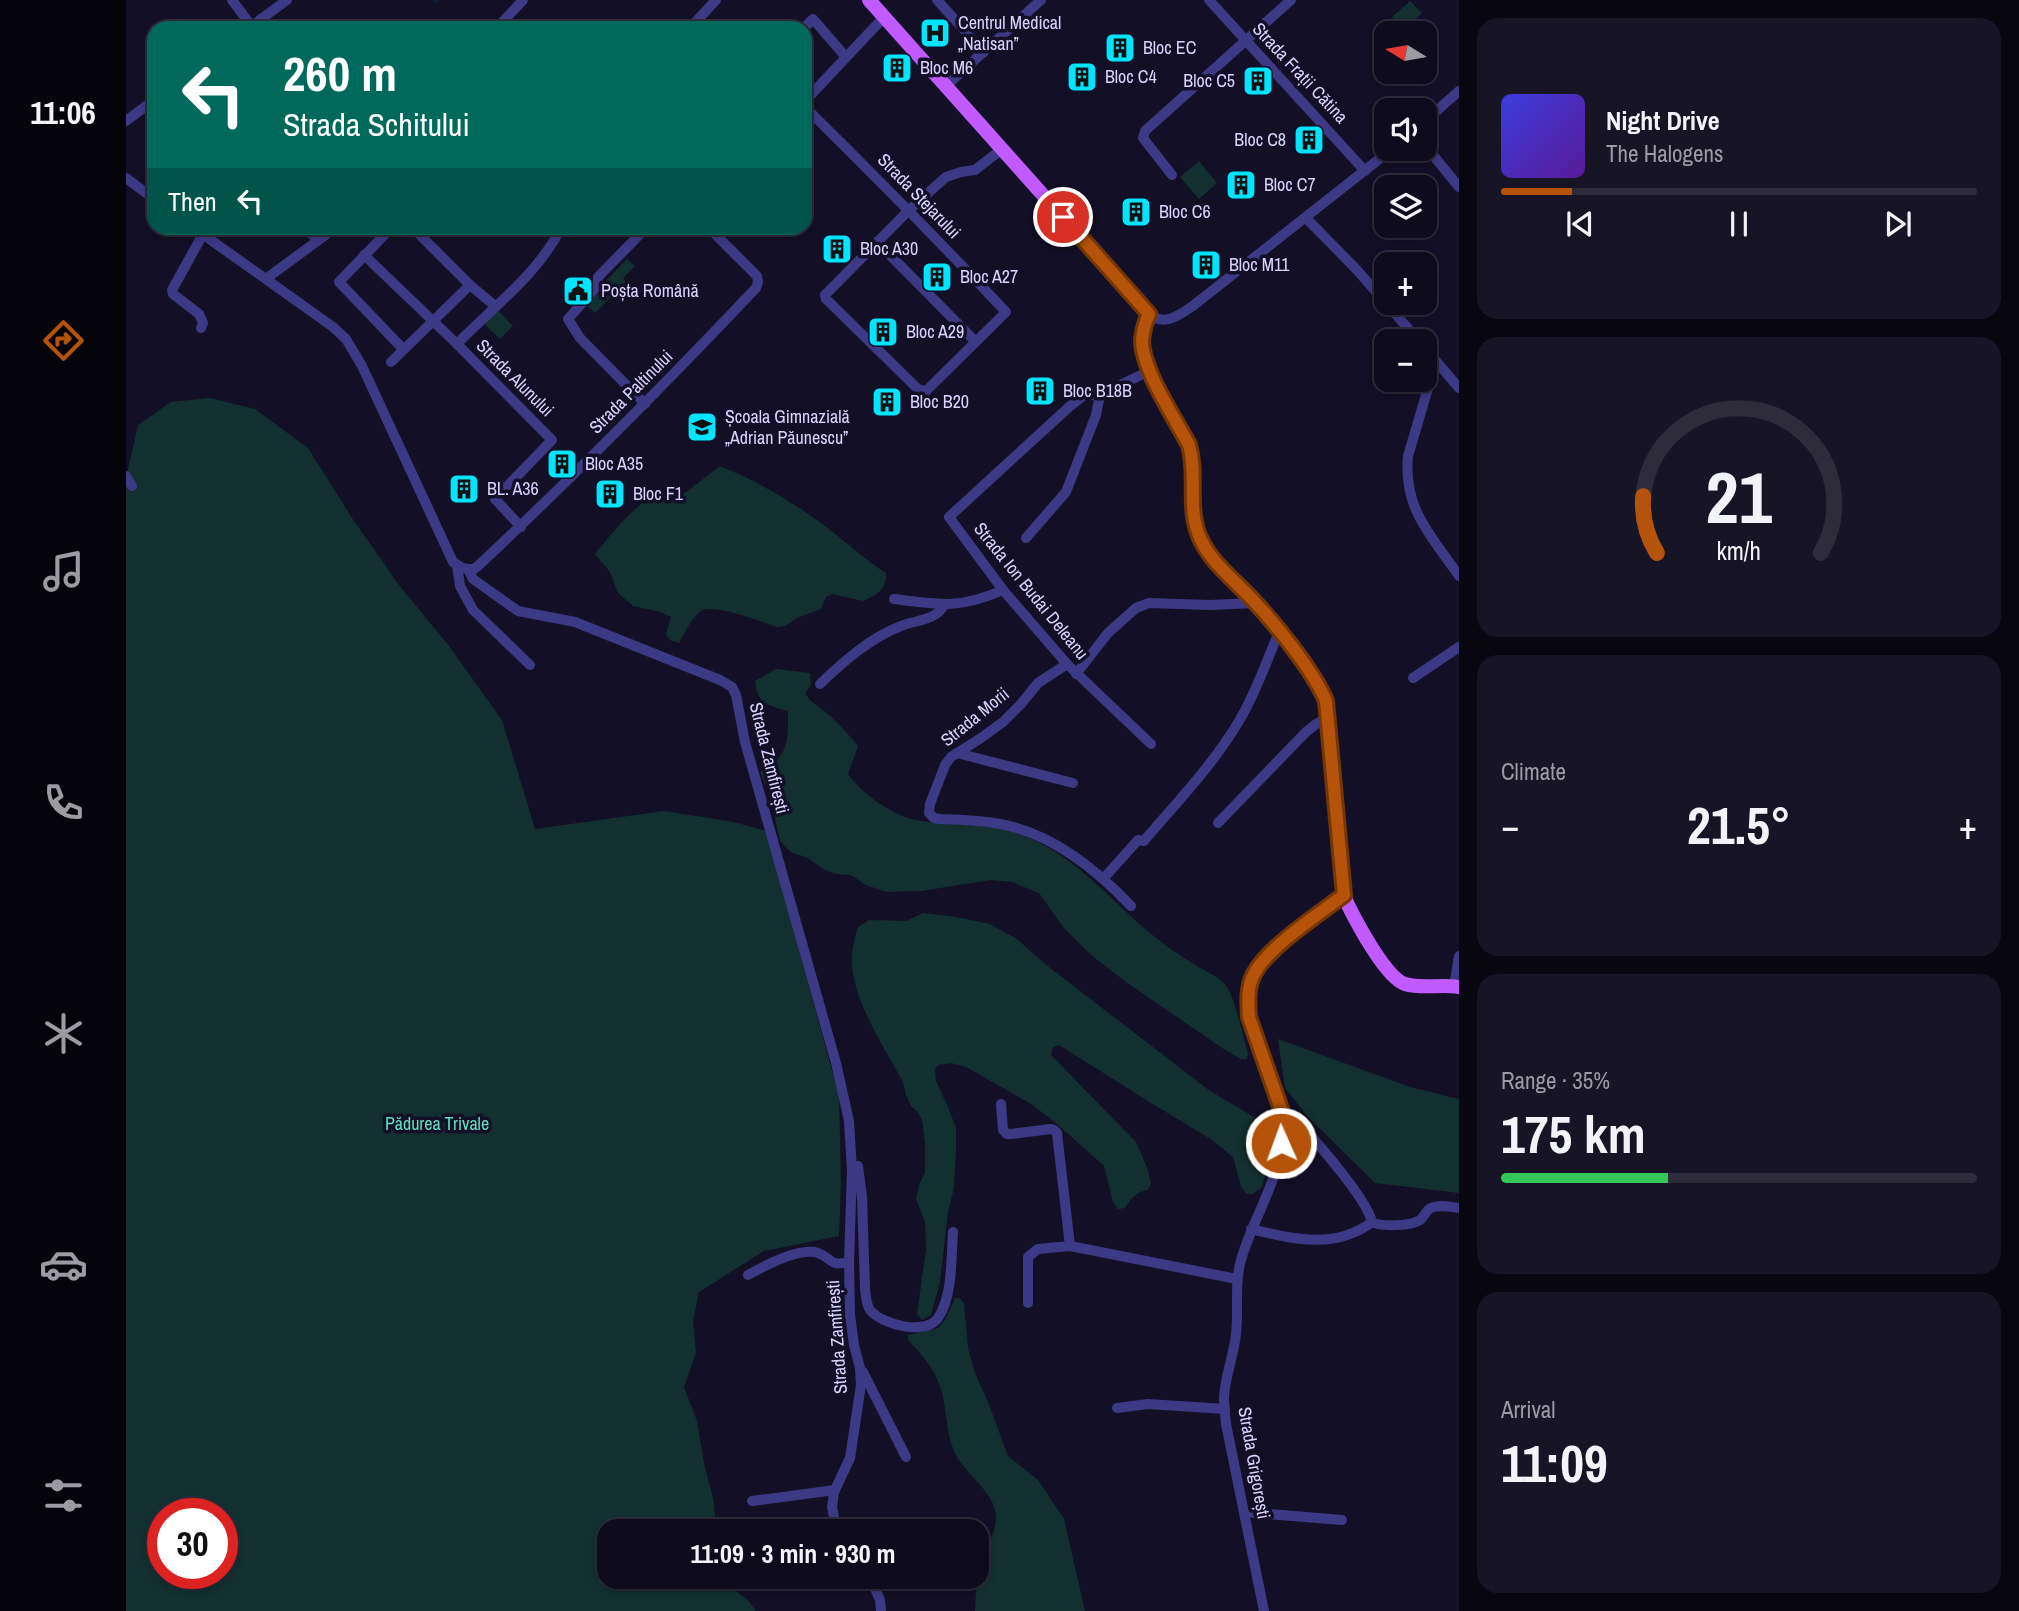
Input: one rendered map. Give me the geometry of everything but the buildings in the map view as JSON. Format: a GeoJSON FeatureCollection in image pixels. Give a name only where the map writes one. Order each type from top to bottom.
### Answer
{"type":"FeatureCollection","features":[{"type":"Feature","properties":{"kind":"main road"},"geometry":{"type":"LineString","coordinates":[[872,1],[1149,314],[1142,342],[1149,371],[1189,445],[1193,458],[1192,502],[1194,523],[1200,539],[1209,555],[1279,632],[1320,685],[1326,701],[1344,895],[1359,927],[1396,979],[1413,985],[1456,987]]}},
{"type":"Feature","properties":{"kind":"street"},"geometry":{"type":"LineString","coordinates":[[232,0],[247,21]]}},
{"type":"Feature","properties":{"kind":"street"},"geometry":{"type":"LineString","coordinates":[[259,21],[287,0]]}},
{"type":"Feature","properties":{"kind":"street"},"geometry":{"type":"LineString","coordinates":[[504,21],[523,0]]}},
{"type":"Feature","properties":{"kind":"street"},"geometry":{"type":"LineString","coordinates":[[696,21],[716,0]]}},
{"type":"Feature","properties":{"kind":"street"},"geometry":{"type":"LineString","coordinates":[[937,0],[984,52]]}},
{"type":"Feature","properties":{"kind":"street"},"geometry":{"type":"LineString","coordinates":[[947,85],[1041,0]]}},
{"type":"Feature","properties":{"kind":"street","name":"Strada Frații Cătina"},"geometry":{"type":"LineString","coordinates":[[1209,0],[1365,171]]}},
{"type":"Feature","properties":{"kind":"street"},"geometry":{"type":"LineString","coordinates":[[1172,175],[1143,138],[1145,131],[1291,0]]}},
{"type":"Feature","properties":{"kind":"street"},"geometry":{"type":"LineString","coordinates":[[812,93],[885,16]]}},
{"type":"Feature","properties":{"kind":"street"},"geometry":{"type":"LineString","coordinates":[[811,21],[813,19],[845,57]]}},
{"type":"Feature","properties":{"kind":"street"},"geometry":{"type":"LineString","coordinates":[[1437,110],[1459,91]]}},
{"type":"Feature","properties":{"kind":"street"},"geometry":{"type":"LineString","coordinates":[[126,121],[147,105]]}},
{"type":"Feature","properties":{"kind":"street","name":"Strada Stejarului"},"geometry":{"type":"LineString","coordinates":[[812,114],[1006,312],[975,341]]}},
{"type":"Feature","properties":{"kind":"street"},"geometry":{"type":"LineString","coordinates":[[877,242],[975,341],[926,391],[918,388],[826,299],[825,295],[877,242],[946,177],[975,170],[1002,149]]}},
{"type":"Feature","properties":{"kind":"street"},"geometry":{"type":"LineString","coordinates":[[1437,160],[1459,187]]}},
{"type":"Feature","properties":{"kind":"street"},"geometry":{"type":"LineString","coordinates":[[1149,314],[1165,321],[1194,305],[1377,161]]}},
{"type":"Feature","properties":{"kind":"street"},"geometry":{"type":"LineString","coordinates":[[126,178],[147,194]]}},
{"type":"Feature","properties":{"kind":"street"},"geometry":{"type":"LineString","coordinates":[[1307,218],[1409,329]]}},
{"type":"Feature","properties":{"kind":"street"},"geometry":{"type":"LineString","coordinates":[[197,235],[172,290],[173,294],[199,314],[201,328]]}},
{"type":"Feature","properties":{"kind":"street","name":"Strada Zamfirești"},"geometry":{"type":"LineString","coordinates":[[205,235],[267,278],[346,339],[355,352],[449,557],[473,579],[518,611],[575,621],[720,680],[732,687],[736,695],[745,742],[836,1063],[849,1121],[852,1152],[850,1315],[861,1385],[850,1458],[832,1507],[835,1519]]}},
{"type":"Feature","properties":{"kind":"street"},"geometry":{"type":"LineString","coordinates":[[313,235],[318,240]]}},
{"type":"Feature","properties":{"kind":"street"},"geometry":{"type":"LineString","coordinates":[[267,278],[325,235]]}},
{"type":"Feature","properties":{"kind":"street"},"geometry":{"type":"LineString","coordinates":[[384,235],[339,282],[403,349]]}},
{"type":"Feature","properties":{"kind":"street"},"geometry":{"type":"LineString","coordinates":[[425,235],[470,285],[495,306]]}},
{"type":"Feature","properties":{"kind":"street","name":"Strada Alunului"},"geometry":{"type":"LineString","coordinates":[[457,344],[513,289],[546,252],[557,235]]}},
{"type":"Feature","properties":{"kind":"street"},"geometry":{"type":"LineString","coordinates":[[639,235],[598,277],[598,285],[568,319],[580,338],[645,404]]}},
{"type":"Feature","properties":{"kind":"street","name":"Strada Paltinului"},"geometry":{"type":"LineString","coordinates":[[462,567],[474,569],[521,527],[687,362],[758,282],[757,276],[716,235]]}},
{"type":"Feature","properties":{"kind":"street","name":"Strada Alunului"},"geometry":{"type":"LineString","coordinates":[[364,255],[552,440],[495,499],[521,527]]}},
{"type":"Feature","properties":{"kind":"street"},"geometry":{"type":"LineString","coordinates":[[391,362],[470,285]]}},
{"type":"Feature","properties":{"kind":"street"},"geometry":{"type":"LineString","coordinates":[[1437,362],[1459,388]]}},
{"type":"Feature","properties":{"kind":"street","name":"Strada Ion Budai Deleanu"},"geometry":{"type":"LineString","coordinates":[[1149,371],[1100,395],[1084,395],[949,517],[1003,590],[1067,664],[1151,744]]}},
{"type":"Feature","properties":{"kind":"street"},"geometry":{"type":"LineString","coordinates":[[1427,392],[1408,456],[1408,481],[1418,515],[1459,576]]}},
{"type":"Feature","properties":{"kind":"street"},"geometry":{"type":"LineString","coordinates":[[1026,538],[1066,492],[1096,415],[1100,395]]}},
{"type":"Feature","properties":{"kind":"street"},"geometry":{"type":"LineString","coordinates":[[462,567],[460,586],[474,610],[530,665]]}},
{"type":"Feature","properties":{"kind":"street"},"geometry":{"type":"LineString","coordinates":[[894,599],[944,605],[980,600],[1003,590]]}},
{"type":"Feature","properties":{"kind":"street"},"geometry":{"type":"LineString","coordinates":[[1076,674],[1108,633],[1136,608],[1149,603],[1255,603]]}},
{"type":"Feature","properties":{"kind":"street"},"geometry":{"type":"LineString","coordinates":[[820,684],[844,661],[886,632],[934,616],[944,605]]}},
{"type":"Feature","properties":{"kind":"street"},"geometry":{"type":"LineString","coordinates":[[1131,906],[1104,878],[1138,840],[1144,841],[1216,755],[1240,721],[1258,686],[1279,632]]}},
{"type":"Feature","properties":{"kind":"street"},"geometry":{"type":"LineString","coordinates":[[1413,678],[1459,647]]}},
{"type":"Feature","properties":{"kind":"street","name":"Strada Morii"},"geometry":{"type":"LineString","coordinates":[[1067,664],[1038,683],[1003,722],[951,757],[945,765],[929,813],[934,818],[979,821],[1020,829],[1069,853],[1104,878]]}},
{"type":"Feature","properties":{"kind":"street"},"geometry":{"type":"LineString","coordinates":[[1218,823],[1306,732],[1328,717]]}},
{"type":"Feature","properties":{"kind":"street"},"geometry":{"type":"LineString","coordinates":[[957,754],[1073,783]]}},
{"type":"Feature","properties":{"kind":"street","name":"Strada Grigorești"},"geometry":{"type":"LineString","coordinates":[[1264,1611],[1226,1424],[1224,1395],[1236,1334],[1237,1279],[1251,1229],[1278,1164],[1281,1143],[1282,1112],[1249,1017],[1249,988],[1262,961],[1275,948],[1344,895]]}},
{"type":"Feature","properties":{"kind":"street"},"geometry":{"type":"LineString","coordinates":[[1456,987],[1459,956]]}},
{"type":"Feature","properties":{"kind":"street"},"geometry":{"type":"LineString","coordinates":[[1001,1104],[1003,1130],[1007,1134],[1051,1129],[1057,1133],[1070,1246]]}},
{"type":"Feature","properties":{"kind":"street"},"geometry":{"type":"LineString","coordinates":[[1282,1112],[1294,1119],[1357,1193],[1372,1222],[1377,1225],[1416,1222],[1436,1206],[1459,1208]]}},
{"type":"Feature","properties":{"kind":"street"},"geometry":{"type":"LineString","coordinates":[[852,1152],[858,1167],[862,1197],[865,1289],[867,1304],[872,1312],[906,1327],[922,1328],[933,1324],[944,1307],[950,1283],[953,1232]]}},
{"type":"Feature","properties":{"kind":"street"},"geometry":{"type":"LineString","coordinates":[[1251,1229],[1278,1235],[1331,1240],[1362,1230],[1372,1222]]}},
{"type":"Feature","properties":{"kind":"street"},"geometry":{"type":"LineString","coordinates":[[1028,1303],[1028,1257],[1038,1249],[1070,1246],[1237,1279]]}},
{"type":"Feature","properties":{"kind":"street"},"geometry":{"type":"LineString","coordinates":[[748,1275],[768,1264],[813,1252],[821,1254],[831,1263],[849,1262]]}},
{"type":"Feature","properties":{"kind":"street"},"geometry":{"type":"LineString","coordinates":[[860,1368],[906,1457]]}},
{"type":"Feature","properties":{"kind":"street"},"geometry":{"type":"LineString","coordinates":[[1117,1408],[1148,1404],[1225,1409]]}},
{"type":"Feature","properties":{"kind":"street"},"geometry":{"type":"LineString","coordinates":[[752,1501],[838,1486]]}},
{"type":"Feature","properties":{"kind":"street"},"geometry":{"type":"LineString","coordinates":[[1244,1512],[1342,1520]]}},
{"type":"Feature","properties":{"kind":"street"},"geometry":{"type":"LineString","coordinates":[[875,1589],[881,1611]]}},
{"type":"Feature","properties":{"kind":"green space"},"geometry":{"type":"Polygon","coordinates":[[[1410,1],[1422,13],[1414,21],[1396,21],[1392,17],[1410,1]]]}},
{"type":"Feature","properties":{"kind":"green space"},"geometry":{"type":"Polygon","coordinates":[[[1199,161],[1217,183],[1199,199],[1180,177],[1199,161]]]}},
{"type":"Feature","properties":{"kind":"green space"},"geometry":{"type":"Polygon","coordinates":[[[627,259],[635,266],[623,278],[626,282],[595,313],[587,305],[627,259]]]}},
{"type":"Feature","properties":{"kind":"green space"},"geometry":{"type":"Polygon","coordinates":[[[498,310],[513,326],[500,339],[484,324],[498,310]]]}},
{"type":"Feature","properties":{"kind":"green space","name":"Pădurea Trivale"},"geometry":{"type":"Polygon","coordinates":[[[210,398],[255,409],[308,448],[399,585],[449,646],[502,720],[535,829],[664,811],[734,822],[766,831],[839,1096],[839,1236],[764,1251],[699,1292],[693,1321],[696,1353],[684,1387],[697,1421],[715,1519],[597,1519],[597,1589],[733,1589],[748,1600],[756,1611],[126,1611],[126,478],[138,425],[171,402],[210,398]]]}},
{"type":"Feature","properties":{"kind":"green space"},"geometry":{"type":"Polygon","coordinates":[[[720,466],[765,487],[821,523],[886,573],[883,587],[877,594],[863,601],[832,594],[826,597],[821,609],[797,618],[785,626],[777,627],[727,611],[708,609],[701,611],[694,618],[679,643],[670,640],[666,634],[671,617],[633,606],[618,593],[610,572],[595,554],[623,521],[648,499],[663,493],[685,493],[720,466]]]}},
{"type":"Feature","properties":{"kind":"green space"},"geometry":{"type":"Polygon","coordinates":[[[776,669],[810,673],[811,685],[805,693],[807,697],[827,713],[858,746],[848,774],[880,804],[911,819],[1003,829],[1039,842],[1073,864],[1166,946],[1221,980],[1228,988],[1235,1005],[1248,1053],[1247,1059],[1241,1059],[1225,1050],[1091,955],[1063,927],[1039,893],[1012,882],[991,880],[921,891],[886,892],[866,885],[851,875],[836,874],[823,869],[808,858],[791,852],[780,841],[770,795],[760,772],[777,761],[787,739],[788,711],[765,703],[756,689],[755,681],[776,669]]]}},
{"type":"Feature","properties":{"kind":"green space"},"geometry":{"type":"Polygon","coordinates":[[[923,913],[990,924],[1017,939],[1045,964],[1210,1091],[1254,1117],[1267,1133],[1270,1144],[1262,1187],[1253,1194],[1246,1194],[1233,1157],[1212,1140],[1059,1045],[1053,1047],[1051,1055],[1136,1142],[1147,1167],[1151,1183],[1148,1190],[1134,1196],[1125,1208],[1118,1209],[1113,1202],[1104,1166],[1056,1123],[1031,1104],[966,1067],[951,1063],[938,1065],[935,1069],[936,1081],[956,1128],[954,1188],[948,1212],[940,1282],[931,1315],[922,1320],[917,1314],[926,1250],[925,1222],[916,1199],[925,1172],[922,1120],[911,1106],[903,1082],[865,1011],[854,980],[852,960],[858,927],[869,920],[906,921],[923,913]]]}},
{"type":"Feature","properties":{"kind":"green space"},"geometry":{"type":"Polygon","coordinates":[[[1278,1039],[1410,1087],[1459,1099],[1459,1193],[1375,1183],[1307,1116],[1285,1088],[1278,1039]]]}},
{"type":"Feature","properties":{"kind":"green space"},"geometry":{"type":"Polygon","coordinates":[[[955,1298],[959,1298],[964,1303],[968,1348],[975,1373],[1008,1456],[1038,1480],[1064,1519],[1085,1611],[975,1611],[977,1589],[989,1589],[989,1541],[994,1529],[995,1509],[986,1492],[958,1459],[949,1437],[942,1393],[936,1377],[908,1340],[908,1335],[938,1328],[945,1320],[955,1298]]]}},
{"type":"Feature","properties":{"kind":"place","name":"Centrul Medical „Natisan”"},"geometry":{"type":"Point","coordinates":[935,33]}},
{"type":"Feature","properties":{"kind":"place","name":"Bloc EC"},"geometry":{"type":"Point","coordinates":[1120,48]}},
{"type":"Feature","properties":{"kind":"place","name":"Bloc M6"},"geometry":{"type":"Point","coordinates":[897,68]}},
{"type":"Feature","properties":{"kind":"place","name":"Bloc C4"},"geometry":{"type":"Point","coordinates":[1082,77]}},
{"type":"Feature","properties":{"kind":"place","name":"Bloc C5"},"geometry":{"type":"Point","coordinates":[1258,81]}},
{"type":"Feature","properties":{"kind":"place","name":"Bloc C8"},"geometry":{"type":"Point","coordinates":[1309,140]}},
{"type":"Feature","properties":{"kind":"place","name":"Bloc C7"},"geometry":{"type":"Point","coordinates":[1241,185]}},
{"type":"Feature","properties":{"kind":"place","name":"Bloc C6"},"geometry":{"type":"Point","coordinates":[1136,212]}},
{"type":"Feature","properties":{"kind":"place","name":"Bloc A30"},"geometry":{"type":"Point","coordinates":[837,249]}},
{"type":"Feature","properties":{"kind":"place","name":"Bloc M11"},"geometry":{"type":"Point","coordinates":[1206,265]}},
{"type":"Feature","properties":{"kind":"place","name":"Bloc A27"},"geometry":{"type":"Point","coordinates":[937,277]}},
{"type":"Feature","properties":{"kind":"place","name":"Poșta Română"},"geometry":{"type":"Point","coordinates":[578,291]}},
{"type":"Feature","properties":{"kind":"place","name":"Bloc A29"},"geometry":{"type":"Point","coordinates":[883,332]}},
{"type":"Feature","properties":{"kind":"place","name":"Bloc B18B"},"geometry":{"type":"Point","coordinates":[1040,391]}},
{"type":"Feature","properties":{"kind":"place","name":"Bloc B20"},"geometry":{"type":"Point","coordinates":[887,402]}},
{"type":"Feature","properties":{"kind":"place","name":"Școala Gimnazială „Adrian Păunescu”"},"geometry":{"type":"Point","coordinates":[702,427]}},
{"type":"Feature","properties":{"kind":"place","name":"Bloc A35"},"geometry":{"type":"Point","coordinates":[562,464]}},
{"type":"Feature","properties":{"kind":"place","name":"BL. A36"},"geometry":{"type":"Point","coordinates":[464,489]}},
{"type":"Feature","properties":{"kind":"place","name":"Bloc F1"},"geometry":{"type":"Point","coordinates":[610,494]}},
{"type":"Feature","properties":{"kind":"route"},"geometry":{"type":"LineString","coordinates":[[1063,217],[1149,314],[1142,342],[1144,356],[1193,458],[1192,502],[1194,523],[1200,539],[1209,555],[1279,632],[1320,685],[1326,701],[1344,895],[1275,948],[1262,961],[1249,988],[1249,1017],[1282,1112],[1281,1143]]}}]}
